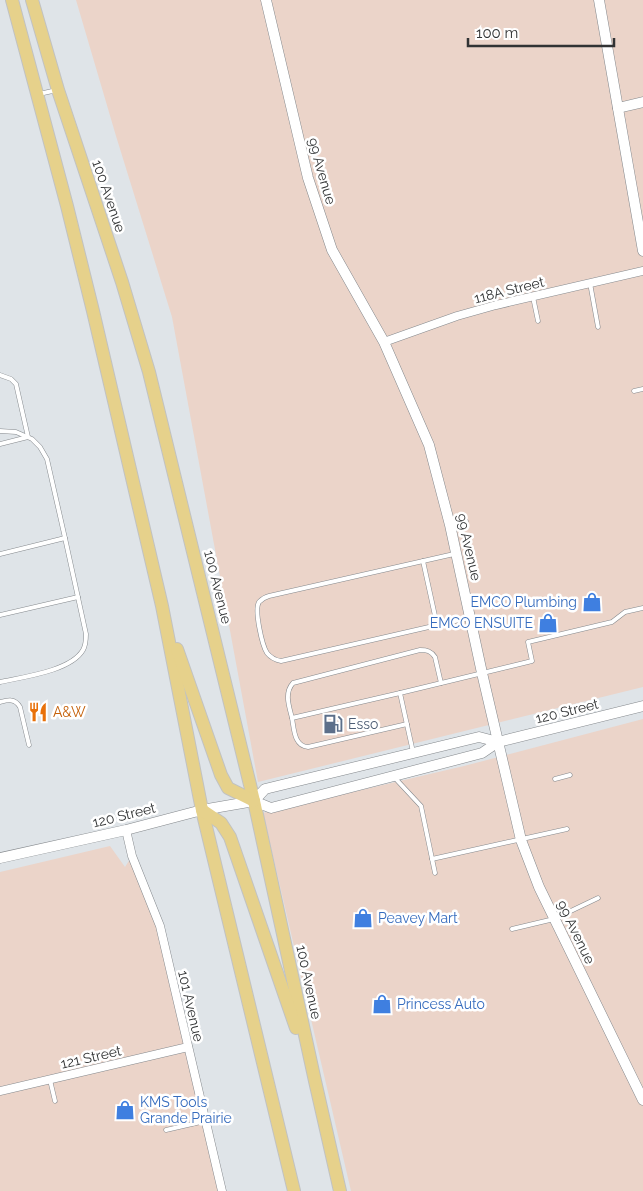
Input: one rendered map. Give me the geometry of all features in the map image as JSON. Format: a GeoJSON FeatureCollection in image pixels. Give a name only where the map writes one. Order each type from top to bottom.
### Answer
{"type":"FeatureCollection","features":[{"type":"Feature","properties":{"kind":"main road"},"geometry":{"type":"LineString","coordinates":[[12,0],[93,311],[162,606],[202,810],[294,1191]]}},
{"type":"Feature","properties":{"kind":"main road","name":"100 Avenue"},"geometry":{"type":"LineString","coordinates":[[32,0],[58,90],[122,282],[149,372],[254,801],[340,1191]]}},
{"type":"Feature","properties":{"kind":"main road"},"geometry":{"type":"LineString","coordinates":[[162,606],[221,775],[228,788],[254,801]]}},
{"type":"Feature","properties":{"kind":"main road"},"geometry":{"type":"LineString","coordinates":[[202,810],[221,823],[230,837],[315,1081]]}},
{"type":"Feature","properties":{"kind":"street","name":"99 Avenue"},"geometry":{"type":"LineString","coordinates":[[266,0],[308,178],[332,250],[384,342],[429,445],[450,524],[521,840],[539,887],[554,919],[641,1093]]}},
{"type":"Feature","properties":{"kind":"street"},"geometry":{"type":"LineString","coordinates":[[599,0],[643,251]]}},
{"type":"Feature","properties":{"kind":"street"},"geometry":{"type":"LineString","coordinates":[[618,108],[643,102]]}},
{"type":"Feature","properties":{"kind":"street","name":"118A Street"},"geometry":{"type":"LineString","coordinates":[[384,342],[457,316],[496,305],[643,271]]}},
{"type":"Feature","properties":{"kind":"street","name":"120 Street"},"geometry":{"type":"LineString","coordinates":[[0,858],[126,830],[202,810],[254,801],[271,808],[482,753],[498,742],[643,706]]}},
{"type":"Feature","properties":{"kind":"street","name":"120 Street"},"geometry":{"type":"LineString","coordinates":[[254,801],[264,789],[479,736],[498,742]]}},
{"type":"Feature","properties":{"kind":"street","name":"101 Avenue"},"geometry":{"type":"LineString","coordinates":[[126,830],[132,856],[160,926],[222,1191]]}},
{"type":"Feature","properties":{"kind":"street","name":"121 Street"},"geometry":{"type":"LineString","coordinates":[[0,1091],[188,1048]]}},
{"type":"Feature","properties":{"kind":"lane"},"geometry":{"type":"LineString","coordinates":[[37,94],[58,90]]}},
{"type":"Feature","properties":{"kind":"lane"},"geometry":{"type":"LineString","coordinates":[[590,283],[598,327]]}},
{"type":"Feature","properties":{"kind":"lane"},"geometry":{"type":"LineString","coordinates":[[533,296],[538,321]]}},
{"type":"Feature","properties":{"kind":"lane"},"geometry":{"type":"LineString","coordinates":[[0,374],[11,379],[16,384],[28,437]]}},
{"type":"Feature","properties":{"kind":"lane"},"geometry":{"type":"LineString","coordinates":[[634,391],[643,389]]}},
{"type":"Feature","properties":{"kind":"lane"},"geometry":{"type":"LineString","coordinates":[[0,431],[16,432],[32,439],[40,447],[47,459],[86,634],[86,643],[82,652],[65,666],[0,682]]}},
{"type":"Feature","properties":{"kind":"lane"},"geometry":{"type":"LineString","coordinates":[[0,444],[28,437]]}},
{"type":"Feature","properties":{"kind":"lane"},"geometry":{"type":"LineString","coordinates":[[450,524],[466,521]]}},
{"type":"Feature","properties":{"kind":"lane"},"geometry":{"type":"LineString","coordinates":[[0,554],[65,538]]}},
{"type":"Feature","properties":{"kind":"lane"},"geometry":{"type":"LineString","coordinates":[[456,553],[269,596],[259,602],[257,614],[267,652],[275,660],[281,661],[470,617]]}},
{"type":"Feature","properties":{"kind":"lane"},"geometry":{"type":"LineString","coordinates":[[423,561],[437,625]]}},
{"type":"Feature","properties":{"kind":"lane"},"geometry":{"type":"LineString","coordinates":[[0,615],[78,597]]}},
{"type":"Feature","properties":{"kind":"lane"},"geometry":{"type":"LineString","coordinates":[[292,718],[532,661],[528,642],[612,622],[625,612],[643,608]]}},
{"type":"Feature","properties":{"kind":"lane"},"geometry":{"type":"LineString","coordinates":[[407,724],[303,747],[299,744],[292,718],[288,690],[293,683],[420,650],[430,651],[435,657],[441,683]]}},
{"type":"Feature","properties":{"kind":"lane"},"geometry":{"type":"LineString","coordinates":[[400,692],[414,753]]}},
{"type":"Feature","properties":{"kind":"lane"},"geometry":{"type":"LineString","coordinates":[[0,702],[11,700],[18,703],[29,745]]}},
{"type":"Feature","properties":{"kind":"lane"},"geometry":{"type":"LineString","coordinates":[[555,779],[570,775]]}},
{"type":"Feature","properties":{"kind":"lane"},"geometry":{"type":"LineString","coordinates":[[394,777],[421,806],[435,873]]}},
{"type":"Feature","properties":{"kind":"lane"},"geometry":{"type":"LineString","coordinates":[[432,859],[567,829]]}},
{"type":"Feature","properties":{"kind":"lane"},"geometry":{"type":"LineString","coordinates":[[512,929],[554,919],[598,898]]}},
{"type":"Feature","properties":{"kind":"lane"},"geometry":{"type":"LineString","coordinates":[[50,1080],[55,1101]]}},
{"type":"Feature","properties":{"kind":"lane"},"geometry":{"type":"LineString","coordinates":[[166,1130],[205,1121]]}},
{"type":"Feature","properties":{"kind":"shaded area"},"geometry":{"type":"Polygon","coordinates":[[[76,0],[643,0],[643,687],[258,782],[172,317],[76,0]]]}},
{"type":"Feature","properties":{"kind":"shaded area"},"geometry":{"type":"Polygon","coordinates":[[[643,719],[643,1191],[351,1191],[263,813],[464,766],[643,719]]]}},
{"type":"Feature","properties":{"kind":"shaded area"},"geometry":{"type":"Polygon","coordinates":[[[110,846],[125,867],[132,856],[160,926],[222,1191],[0,1191],[0,872],[110,846]]]}},
{"type":"Feature","properties":{"kind":"place","name":"EMCO Plumbing"},"geometry":{"type":"Point","coordinates":[592,602]}},
{"type":"Feature","properties":{"kind":"place","name":"EMCO ENSUITE"},"geometry":{"type":"Point","coordinates":[548,623]}},
{"type":"Feature","properties":{"kind":"place","name":"A&W"},"geometry":{"type":"Point","coordinates":[38,712]}},
{"type":"Feature","properties":{"kind":"place","name":"Esso"},"geometry":{"type":"Point","coordinates":[333,724]}},
{"type":"Feature","properties":{"kind":"place","name":"Peavey Mart"},"geometry":{"type":"Point","coordinates":[363,918]}},
{"type":"Feature","properties":{"kind":"place","name":"Princess Auto"},"geometry":{"type":"Point","coordinates":[382,1004]}},
{"type":"Feature","properties":{"kind":"place","name":"KMS Tools Grande Prairie"},"geometry":{"type":"Point","coordinates":[125,1110]}}]}
